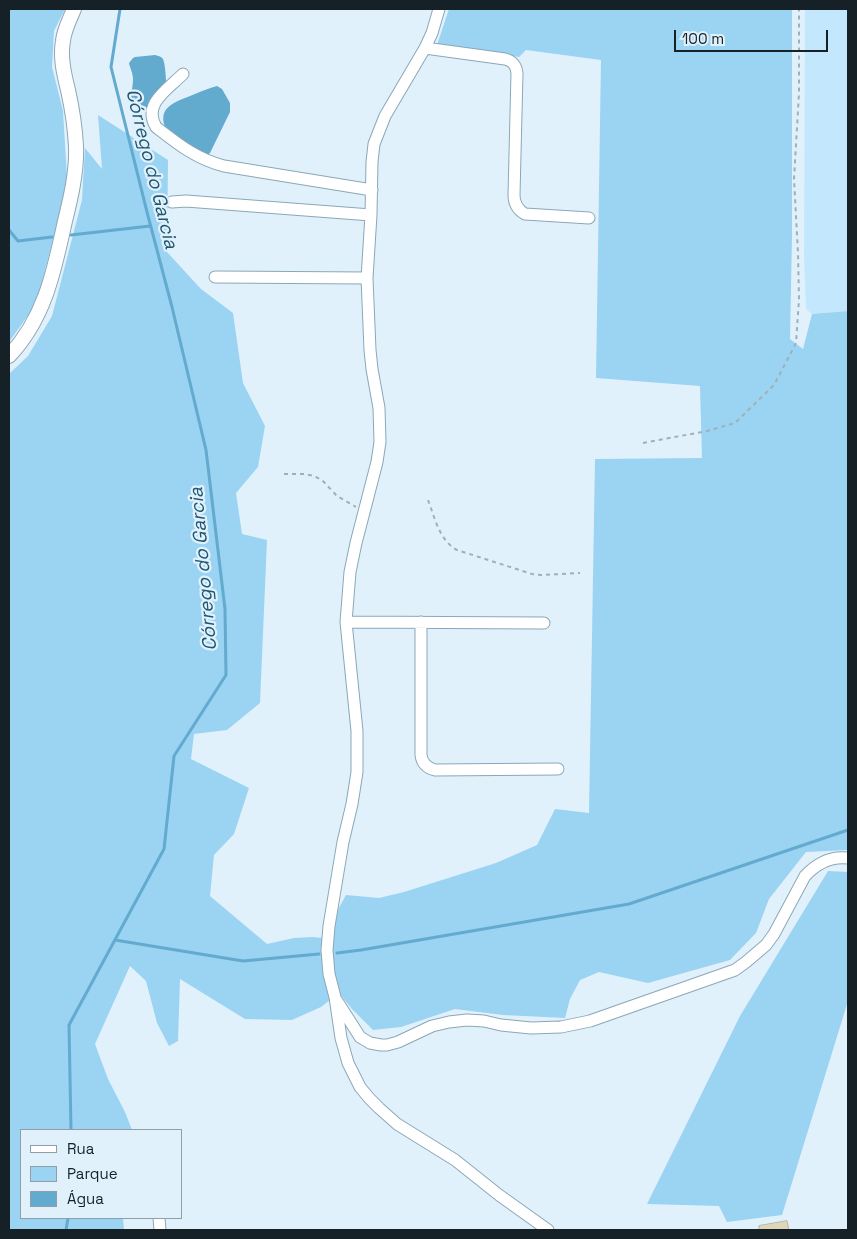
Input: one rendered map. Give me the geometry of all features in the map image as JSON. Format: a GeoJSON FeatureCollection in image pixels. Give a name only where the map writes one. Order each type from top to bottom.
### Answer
{"type":"FeatureCollection","features":[{"type":"Feature","properties":{"kind":"street"},"geometry":{"type":"LineString","coordinates":[[9,356],[34,323],[46,297],[54,271],[76,166],[72,110],[62,59],[64,33],[74,9]]}},
{"type":"Feature","properties":{"kind":"street"},"geometry":{"type":"LineString","coordinates":[[439,9],[432,33],[425,48],[385,116],[374,144],[366,278],[372,369],[381,429],[377,462],[350,572],[346,622],[357,731],[357,772],[352,804],[342,842],[329,926],[329,974],[341,1038],[348,1063],[360,1087],[369,1098],[397,1124],[455,1160],[499,1195],[548,1230]]}},
{"type":"Feature","properties":{"kind":"street"},"geometry":{"type":"LineString","coordinates":[[425,48],[505,59],[510,60],[514,64],[517,73],[514,195],[516,204],[525,214],[589,218]]}},
{"type":"Feature","properties":{"kind":"street"},"geometry":{"type":"LineString","coordinates":[[183,74],[156,100],[152,106],[151,114],[152,121],[156,127],[192,154],[203,160],[224,166],[372,190]]}},
{"type":"Feature","properties":{"kind":"street"},"geometry":{"type":"LineString","coordinates":[[172,202],[186,201],[371,215]]}},
{"type":"Feature","properties":{"kind":"street"},"geometry":{"type":"LineString","coordinates":[[214,277],[366,278]]}},
{"type":"Feature","properties":{"kind":"street"},"geometry":{"type":"LineString","coordinates":[[346,622],[544,623]]}},
{"type":"Feature","properties":{"kind":"street"},"geometry":{"type":"LineString","coordinates":[[421,622],[421,755],[426,766],[436,770],[558,769]]}},
{"type":"Feature","properties":{"kind":"street"},"geometry":{"type":"LineString","coordinates":[[334,997],[360,1036],[370,1043],[381,1045],[392,1044],[432,1026],[449,1022],[484,1021],[531,1028],[561,1026],[590,1021],[734,970],[766,945],[810,870],[830,859],[848,858]]}},
{"type":"Feature","properties":{"kind":"path"},"geometry":{"type":"LineString","coordinates":[[644,443],[707,431],[735,423],[774,385],[796,343],[799,280],[794,179],[800,93],[799,9]]}},
{"type":"Feature","properties":{"kind":"path"},"geometry":{"type":"LineString","coordinates":[[284,474],[305,474],[318,478],[337,496],[365,511]]}},
{"type":"Feature","properties":{"kind":"path"},"geometry":{"type":"LineString","coordinates":[[428,500],[442,536],[448,544],[457,550],[532,574],[580,573]]}},
{"type":"Feature","properties":{"kind":"shaded area"},"geometry":{"type":"Polygon","coordinates":[[[805,9],[848,9],[848,311],[812,314],[806,309],[804,257],[805,9]]]}},
{"type":"Feature","properties":{"kind":"green space"},"geometry":{"type":"Polygon","coordinates":[[[9,9],[65,9],[54,31],[52,67],[63,111],[67,178],[60,213],[36,304],[9,342],[9,9]]]}},
{"type":"Feature","properties":{"kind":"green space"},"geometry":{"type":"Polygon","coordinates":[[[449,9],[792,9],[790,339],[803,349],[812,314],[848,311],[848,850],[806,852],[769,899],[756,933],[730,960],[648,983],[599,972],[580,980],[570,999],[565,1018],[503,1015],[455,1009],[401,1027],[373,1030],[339,993],[321,1007],[292,1020],[245,1019],[180,979],[178,1041],[169,1046],[157,1023],[146,981],[130,966],[95,1044],[108,1079],[132,1129],[20,1129],[20,1219],[123,1219],[124,1230],[9,1230],[9,374],[28,356],[52,316],[82,200],[85,148],[102,169],[98,115],[168,160],[167,252],[201,289],[233,313],[243,383],[265,426],[258,467],[236,493],[242,534],[267,540],[260,703],[227,730],[194,734],[191,759],[249,788],[234,834],[214,855],[210,896],[267,944],[294,938],[333,939],[335,915],[346,895],[379,898],[496,863],[537,845],[555,809],[589,813],[595,459],[702,458],[700,386],[596,378],[601,60],[526,50],[519,57],[437,45],[449,9]]]}},
{"type":"Feature","properties":{"kind":"green space"},"geometry":{"type":"Polygon","coordinates":[[[828,871],[848,872],[848,1001],[782,1215],[727,1222],[719,1206],[647,1204],[740,1016],[828,871]]]}},
{"type":"Feature","properties":{"kind":"water"},"geometry":{"type":"Polygon","coordinates":[[[155,55],[163,59],[166,82],[148,107],[142,110],[133,104],[132,101],[133,77],[129,63],[135,57],[155,55]]]}},
{"type":"Feature","properties":{"kind":"water"},"geometry":{"type":"Polygon","coordinates":[[[217,86],[222,89],[230,103],[230,112],[210,153],[203,155],[165,127],[164,114],[176,102],[217,86]]]}},
{"type":"Feature","properties":{"kind":"building"},"geometry":{"type":"Polygon","coordinates":[[[787,1221],[789,1230],[759,1230],[759,1226],[787,1221]]]}},
{"type":"Feature","properties":{"kind":"waterway","name":"Córrego do Garcia"},"geometry":{"type":"LineString","coordinates":[[71,1129],[69,1025],[164,849],[174,756],[226,675],[225,609],[206,450],[111,67],[120,9]]}},
{"type":"Feature","properties":{"kind":"waterway"},"geometry":{"type":"LineString","coordinates":[[71,235],[150,226]]}},
{"type":"Feature","properties":{"kind":"waterway"},"geometry":{"type":"LineString","coordinates":[[9,230],[18,241],[52,237]]}},
{"type":"Feature","properties":{"kind":"waterway"},"geometry":{"type":"LineString","coordinates":[[337,953],[629,904],[848,830]]}},
{"type":"Feature","properties":{"kind":"waterway"},"geometry":{"type":"LineString","coordinates":[[115,940],[243,961],[319,954]]}},
{"type":"Feature","properties":{"kind":"waterway","name":"Córrego do Garcia"},"geometry":{"type":"LineString","coordinates":[[66,1230],[68,1219]]}}]}
